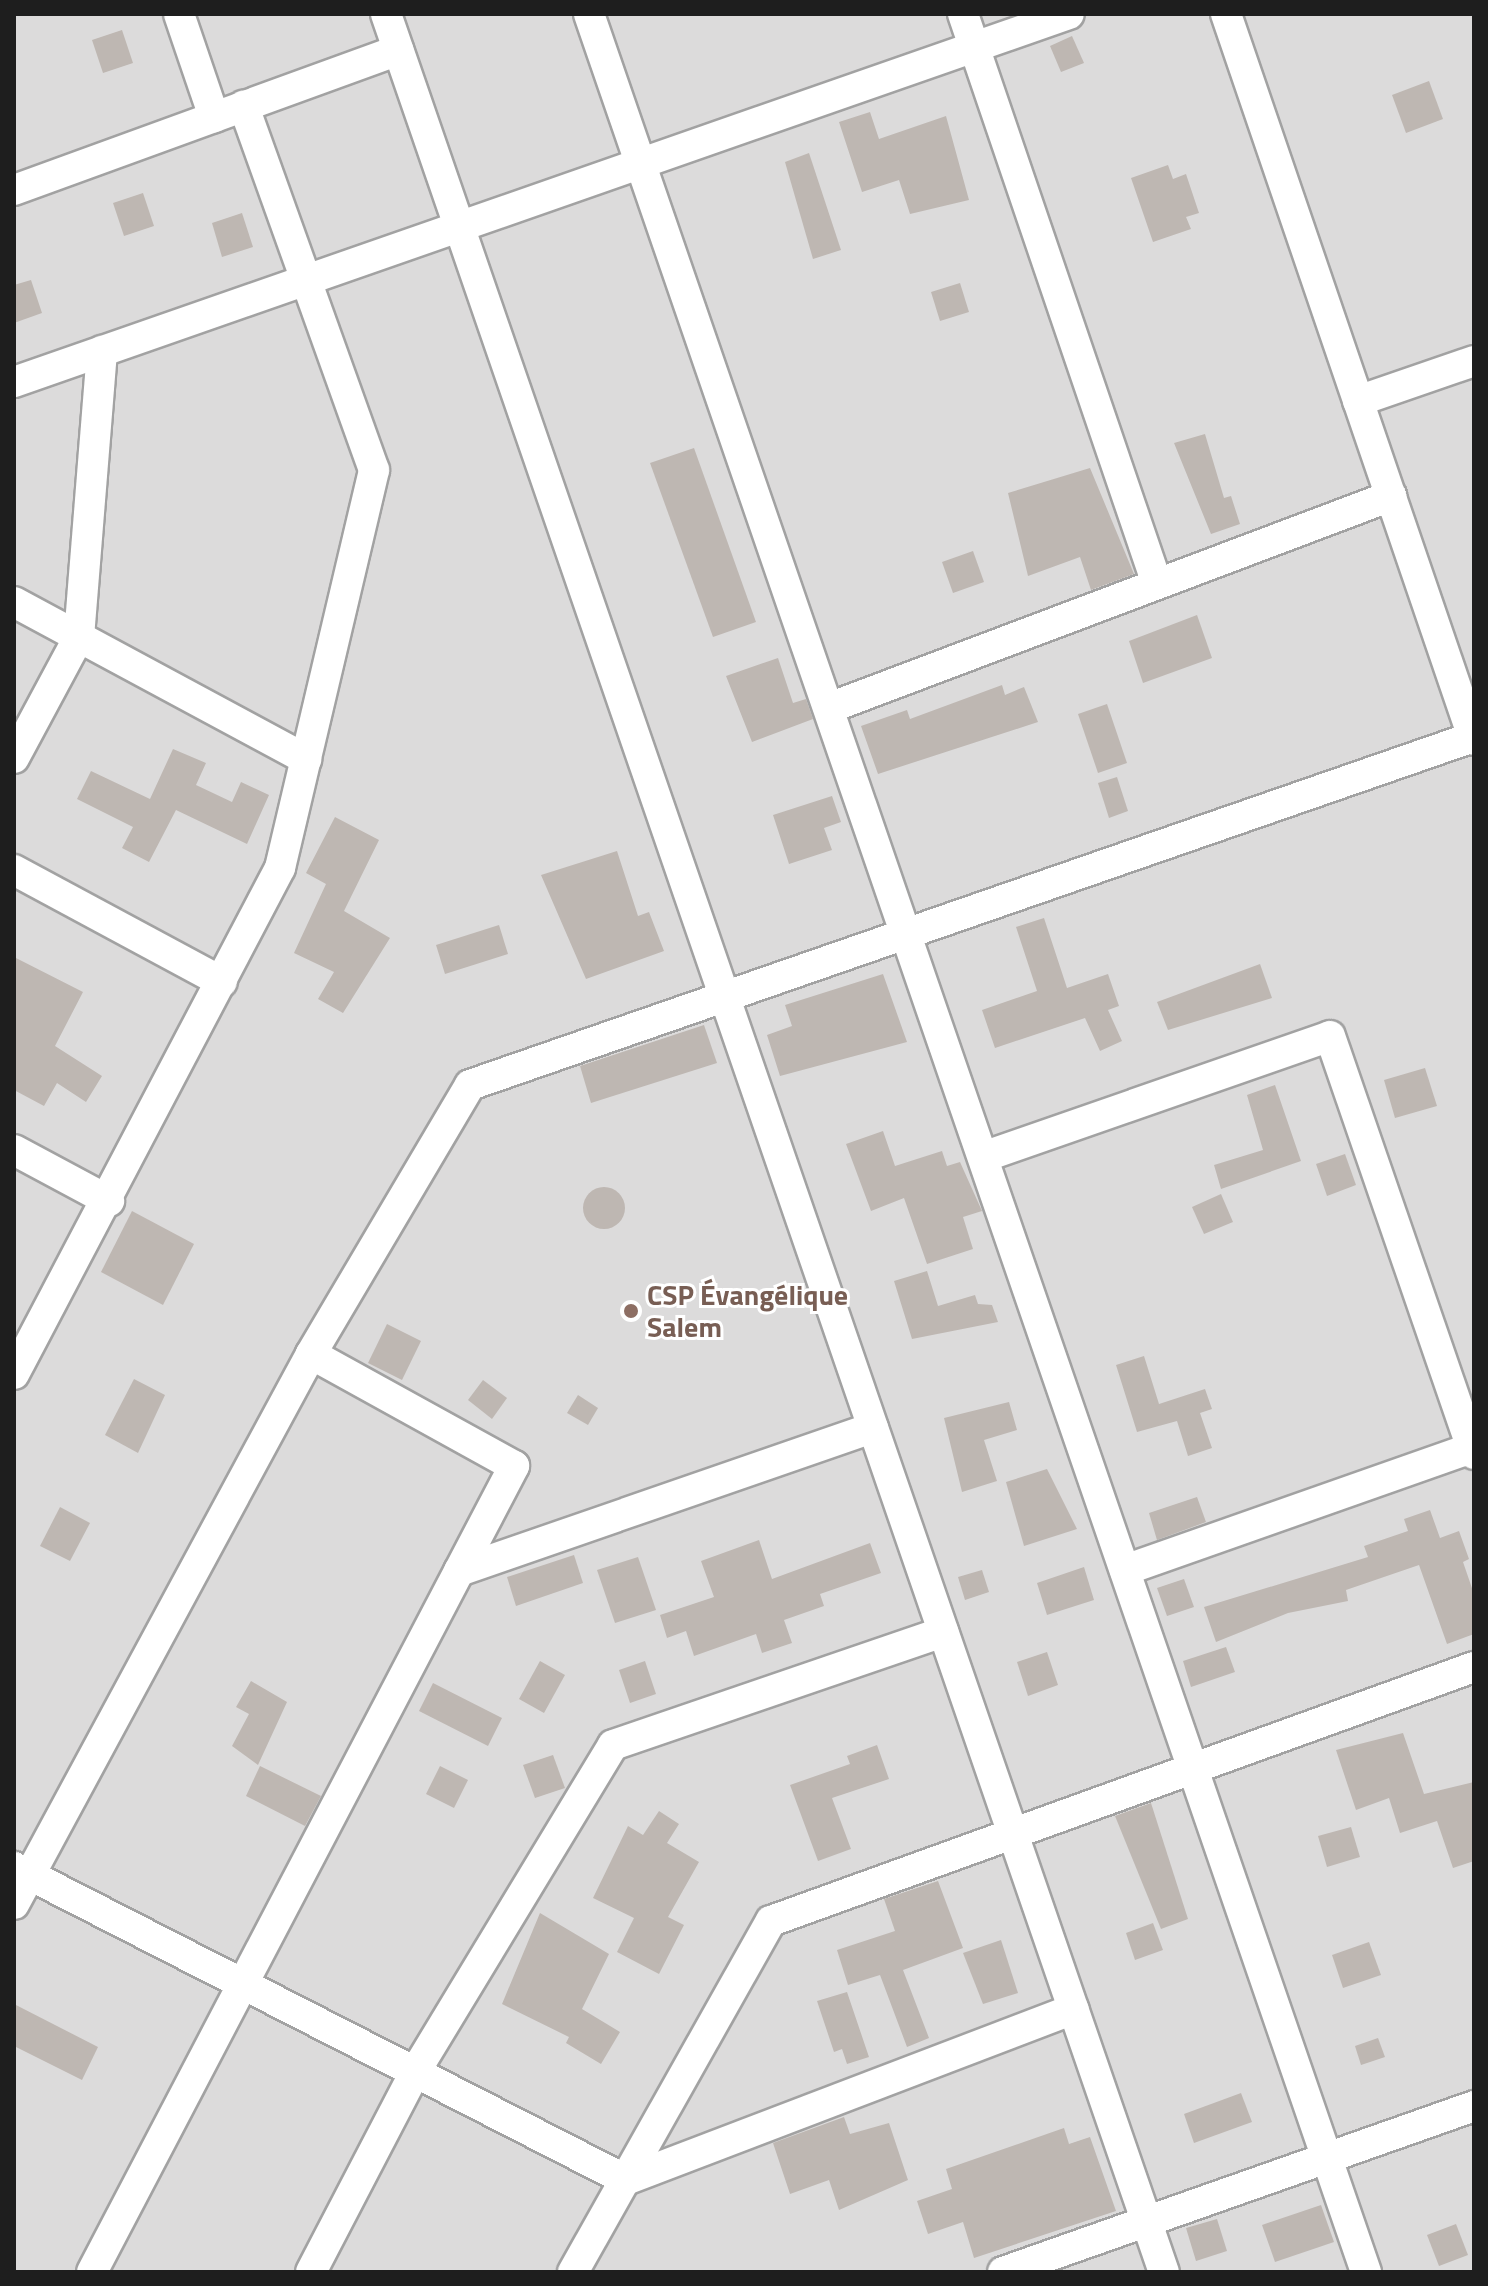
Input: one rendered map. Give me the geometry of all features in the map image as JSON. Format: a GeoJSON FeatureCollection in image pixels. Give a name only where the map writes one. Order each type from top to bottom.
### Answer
{"type":"FeatureCollection","features":[{"type":"Feature","properties":{"kind":"street"},"geometry":{"type":"LineString","coordinates":[[179,14],[214,117]]}},
{"type":"Feature","properties":{"kind":"street"},"geometry":{"type":"LineString","coordinates":[[386,14],[1164,2272]]}},
{"type":"Feature","properties":{"kind":"street"},"geometry":{"type":"LineString","coordinates":[[589,14],[1366,2272]]}},
{"type":"Feature","properties":{"kind":"street"},"geometry":{"type":"LineString","coordinates":[[963,14],[1157,584]]}},
{"type":"Feature","properties":{"kind":"street"},"geometry":{"type":"LineString","coordinates":[[14,382],[1069,14]]}},
{"type":"Feature","properties":{"kind":"street"},"geometry":{"type":"LineString","coordinates":[[14,1904],[22,1871],[311,1354],[470,1085],[1474,738],[1226,14]]}},
{"type":"Feature","properties":{"kind":"street"},"geometry":{"type":"LineString","coordinates":[[14,190],[398,50]]}},
{"type":"Feature","properties":{"kind":"street"},"geometry":{"type":"LineString","coordinates":[[14,1374],[109,1201],[280,868],[374,470],[244,106]]}},
{"type":"Feature","properties":{"kind":"street"},"geometry":{"type":"LineString","coordinates":[[14,758],[79,637],[102,351]]}},
{"type":"Feature","properties":{"kind":"street"},"geometry":{"type":"LineString","coordinates":[[1358,401],[1474,361]]}},
{"type":"Feature","properties":{"kind":"street"},"geometry":{"type":"LineString","coordinates":[[829,708],[1391,496]]}},
{"type":"Feature","properties":{"kind":"street"},"geometry":{"type":"LineString","coordinates":[[14,602],[306,759]]}},
{"type":"Feature","properties":{"kind":"street"},"geometry":{"type":"LineString","coordinates":[[14,870],[222,982]]}},
{"type":"Feature","properties":{"kind":"street"},"geometry":{"type":"LineString","coordinates":[[983,1157],[1330,1036],[1473,1451],[1125,1570]]}},
{"type":"Feature","properties":{"kind":"street"},"geometry":{"type":"LineString","coordinates":[[14,1150],[109,1201]]}},
{"type":"Feature","properties":{"kind":"street"},"geometry":{"type":"LineString","coordinates":[[92,2272],[514,1466],[311,1354]]}},
{"type":"Feature","properties":{"kind":"street"},"geometry":{"type":"LineString","coordinates":[[459,1571],[873,1428]]}},
{"type":"Feature","properties":{"kind":"street"},"geometry":{"type":"LineString","coordinates":[[311,2272],[415,2072],[613,1745],[943,1632]]}},
{"type":"Feature","properties":{"kind":"street"},"geometry":{"type":"LineString","coordinates":[[573,2272],[771,1921],[1474,1667]]}},
{"type":"Feature","properties":{"kind":"street"},"geometry":{"type":"LineString","coordinates":[[22,1871],[626,2180],[1073,2009]]}},
{"type":"Feature","properties":{"kind":"street"},"geometry":{"type":"LineString","coordinates":[[1003,2272],[1474,2106]]}},
{"type":"Feature","properties":{"kind":"shaded area"},"geometry":{"type":"Polygon","coordinates":[[[14,14],[1474,14],[1474,2272],[14,2272],[14,14]]]}},
{"type":"Feature","properties":{"kind":"building"},"geometry":{"type":"Polygon","coordinates":[[[122,30],[133,63],[103,73],[92,40],[122,30]]]}},
{"type":"Feature","properties":{"kind":"building"},"geometry":{"type":"Polygon","coordinates":[[[1072,36],[1084,63],[1061,72],[1050,46],[1072,36]]]}},
{"type":"Feature","properties":{"kind":"building"},"geometry":{"type":"Polygon","coordinates":[[[1429,81],[1443,119],[1406,133],[1392,95],[1429,81]]]}},
{"type":"Feature","properties":{"kind":"building"},"geometry":{"type":"Polygon","coordinates":[[[870,112],[879,139],[946,116],[969,200],[910,214],[899,180],[862,192],[839,122],[870,112]]]}},
{"type":"Feature","properties":{"kind":"building"},"geometry":{"type":"Polygon","coordinates":[[[809,153],[841,250],[813,259],[785,162],[809,153]]]}},
{"type":"Feature","properties":{"kind":"building"},"geometry":{"type":"Polygon","coordinates":[[[1168,165],[1173,179],[1186,174],[1199,213],[1186,217],[1191,229],[1153,242],[1131,178],[1168,165]]]}},
{"type":"Feature","properties":{"kind":"building"},"geometry":{"type":"Polygon","coordinates":[[[143,193],[154,226],[124,236],[113,203],[143,193]]]}},
{"type":"Feature","properties":{"kind":"building"},"geometry":{"type":"Polygon","coordinates":[[[242,213],[253,247],[222,257],[212,223],[242,213]]]}},
{"type":"Feature","properties":{"kind":"building"},"geometry":{"type":"Polygon","coordinates":[[[31,280],[42,313],[14,323],[14,285],[31,280]]]}},
{"type":"Feature","properties":{"kind":"building"},"geometry":{"type":"Polygon","coordinates":[[[960,283],[969,312],[940,321],[931,292],[960,283]]]}},
{"type":"Feature","properties":{"kind":"building"},"geometry":{"type":"Polygon","coordinates":[[[1205,434],[1224,498],[1231,496],[1240,524],[1211,534],[1174,443],[1205,434]]]}},
{"type":"Feature","properties":{"kind":"building"},"geometry":{"type":"Polygon","coordinates":[[[694,448],[756,622],[713,637],[650,463],[694,448]]]}},
{"type":"Feature","properties":{"kind":"building"},"geometry":{"type":"Polygon","coordinates":[[[1090,468],[1134,574],[1091,590],[1080,557],[1028,576],[1008,493],[1090,468]]]}},
{"type":"Feature","properties":{"kind":"building"},"geometry":{"type":"Polygon","coordinates":[[[973,551],[984,582],[953,593],[942,562],[973,551]]]}},
{"type":"Feature","properties":{"kind":"building"},"geometry":{"type":"Polygon","coordinates":[[[1197,615],[1212,658],[1143,683],[1129,641],[1197,615]]]}},
{"type":"Feature","properties":{"kind":"building"},"geometry":{"type":"Polygon","coordinates":[[[778,658],[793,703],[806,699],[813,719],[752,742],[726,676],[778,658]]]}},
{"type":"Feature","properties":{"kind":"building"},"geometry":{"type":"Polygon","coordinates":[[[1002,685],[1005,695],[1024,687],[1038,722],[878,774],[861,726],[907,710],[910,719],[1002,685]]]}},
{"type":"Feature","properties":{"kind":"building"},"geometry":{"type":"Polygon","coordinates":[[[1107,704],[1127,763],[1098,773],[1078,714],[1107,704]]]}},
{"type":"Feature","properties":{"kind":"building"},"geometry":{"type":"Polygon","coordinates":[[[173,749],[206,763],[196,785],[232,802],[241,782],[269,795],[247,844],[176,810],[149,862],[122,848],[133,827],[77,799],[91,771],[150,799],[173,749]]]}},
{"type":"Feature","properties":{"kind":"building"},"geometry":{"type":"Polygon","coordinates":[[[1117,777],[1128,811],[1109,818],[1098,783],[1117,777]]]}},
{"type":"Feature","properties":{"kind":"building"},"geometry":{"type":"Polygon","coordinates":[[[832,796],[841,822],[824,828],[832,850],[789,864],[773,815],[832,796]]]}},
{"type":"Feature","properties":{"kind":"building"},"geometry":{"type":"Polygon","coordinates":[[[335,817],[379,840],[344,911],[390,938],[343,1013],[318,999],[334,972],[294,953],[326,884],[306,873],[335,817]]]}},
{"type":"Feature","properties":{"kind":"building"},"geometry":{"type":"Polygon","coordinates":[[[617,851],[638,916],[649,912],[664,951],[586,979],[541,875],[617,851]]]}},
{"type":"Feature","properties":{"kind":"building"},"geometry":{"type":"Polygon","coordinates":[[[1044,918],[1067,988],[1108,974],[1119,1006],[1108,1010],[1122,1041],[1100,1051],[1085,1018],[995,1048],[982,1010],[1037,991],[1016,927],[1044,918]]]}},
{"type":"Feature","properties":{"kind":"building"},"geometry":{"type":"Polygon","coordinates":[[[499,925],[508,954],[445,974],[436,945],[499,925]]]}},
{"type":"Feature","properties":{"kind":"building"},"geometry":{"type":"Polygon","coordinates":[[[14,957],[83,992],[55,1046],[102,1076],[86,1102],[57,1083],[44,1106],[14,1090],[14,957]]]}},
{"type":"Feature","properties":{"kind":"building"},"geometry":{"type":"Polygon","coordinates":[[[1260,964],[1272,998],[1168,1030],[1157,1002],[1260,964]]]}},
{"type":"Feature","properties":{"kind":"building"},"geometry":{"type":"Polygon","coordinates":[[[883,974],[907,1042],[780,1076],[767,1035],[792,1026],[785,1005],[883,974]]]}},
{"type":"Feature","properties":{"kind":"building"},"geometry":{"type":"Polygon","coordinates":[[[704,1025],[717,1063],[591,1103],[580,1066],[704,1025]]]}},
{"type":"Feature","properties":{"kind":"building"},"geometry":{"type":"Polygon","coordinates":[[[1425,1068],[1437,1106],[1395,1118],[1384,1080],[1425,1068]]]}},
{"type":"Feature","properties":{"kind":"building"},"geometry":{"type":"Polygon","coordinates":[[[1275,1085],[1301,1161],[1221,1189],[1214,1165],[1263,1150],[1247,1095],[1275,1085]]]}},
{"type":"Feature","properties":{"kind":"building"},"geometry":{"type":"Polygon","coordinates":[[[883,1131],[895,1166],[942,1151],[947,1166],[960,1162],[982,1211],[963,1217],[973,1249],[927,1264],[904,1198],[871,1211],[846,1144],[883,1131]]]}},
{"type":"Feature","properties":{"kind":"building"},"geometry":{"type":"Polygon","coordinates":[[[1345,1154],[1356,1185],[1327,1196],[1316,1164],[1345,1154]]]}},
{"type":"Feature","properties":{"kind":"building"},"geometry":{"type":"Polygon","coordinates":[[[604,1187],[619,1193],[625,1208],[619,1223],[604,1229],[589,1223],[583,1208],[589,1193],[604,1187]]]}},
{"type":"Feature","properties":{"kind":"building"},"geometry":{"type":"Polygon","coordinates":[[[1221,1194],[1233,1222],[1204,1234],[1192,1207],[1221,1194]]]}},
{"type":"Feature","properties":{"kind":"building"},"geometry":{"type":"Polygon","coordinates":[[[132,1211],[194,1244],[163,1305],[101,1272],[132,1211]]]}},
{"type":"Feature","properties":{"kind":"building"},"geometry":{"type":"Polygon","coordinates":[[[927,1271],[938,1306],[975,1295],[978,1304],[992,1305],[998,1322],[912,1339],[894,1281],[927,1271]]]}},
{"type":"Feature","properties":{"kind":"building"},"geometry":{"type":"Polygon","coordinates":[[[387,1324],[421,1341],[402,1380],[368,1363],[387,1324]]]}},
{"type":"Feature","properties":{"kind":"building"},"geometry":{"type":"Polygon","coordinates":[[[1144,1356],[1159,1404],[1205,1389],[1212,1409],[1200,1413],[1212,1448],[1188,1456],[1177,1421],[1137,1432],[1116,1365],[1144,1356]]]}},
{"type":"Feature","properties":{"kind":"building"},"geometry":{"type":"Polygon","coordinates":[[[134,1379],[165,1395],[138,1453],[105,1435],[134,1379]]]}},
{"type":"Feature","properties":{"kind":"building"},"geometry":{"type":"Polygon","coordinates":[[[483,1380],[507,1398],[492,1419],[468,1400],[483,1380]]]}},
{"type":"Feature","properties":{"kind":"building"},"geometry":{"type":"Polygon","coordinates":[[[578,1395],[598,1408],[588,1425],[567,1413],[578,1395]]]}},
{"type":"Feature","properties":{"kind":"building"},"geometry":{"type":"Polygon","coordinates":[[[1009,1402],[1017,1430],[984,1440],[997,1481],[962,1492],[944,1418],[1009,1402]]]}},
{"type":"Feature","properties":{"kind":"building"},"geometry":{"type":"Polygon","coordinates":[[[1047,1469],[1077,1529],[1024,1546],[1006,1482],[1047,1469]]]}},
{"type":"Feature","properties":{"kind":"building"},"geometry":{"type":"Polygon","coordinates":[[[1197,1497],[1206,1522],[1157,1540],[1149,1513],[1197,1497]]]}},
{"type":"Feature","properties":{"kind":"building"},"geometry":{"type":"Polygon","coordinates":[[[60,1507],[90,1523],[70,1561],[40,1546],[60,1507]]]}},
{"type":"Feature","properties":{"kind":"building"},"geometry":{"type":"Polygon","coordinates":[[[1430,1510],[1440,1538],[1459,1531],[1469,1559],[1463,1562],[1474,1594],[1474,1634],[1447,1644],[1419,1565],[1346,1590],[1348,1601],[1288,1613],[1216,1642],[1204,1607],[1368,1557],[1364,1546],[1408,1531],[1404,1519],[1430,1510]]]}},
{"type":"Feature","properties":{"kind":"building"},"geometry":{"type":"Polygon","coordinates":[[[759,1540],[772,1579],[870,1543],[881,1573],[820,1594],[824,1606],[784,1620],[792,1643],[762,1653],[756,1634],[694,1656],[686,1631],[667,1638],[660,1615],[714,1597],[701,1561],[759,1540]]]}},
{"type":"Feature","properties":{"kind":"building"},"geometry":{"type":"Polygon","coordinates":[[[574,1555],[583,1583],[516,1606],[507,1577],[574,1555]]]}},
{"type":"Feature","properties":{"kind":"building"},"geometry":{"type":"Polygon","coordinates":[[[638,1557],[656,1610],[615,1623],[597,1570],[638,1557]]]}},
{"type":"Feature","properties":{"kind":"building"},"geometry":{"type":"Polygon","coordinates":[[[1084,1567],[1094,1600],[1047,1615],[1037,1583],[1084,1567]]]}},
{"type":"Feature","properties":{"kind":"building"},"geometry":{"type":"Polygon","coordinates":[[[982,1570],[989,1592],[965,1600],[958,1577],[982,1570]]]}},
{"type":"Feature","properties":{"kind":"building"},"geometry":{"type":"Polygon","coordinates":[[[1184,1579],[1194,1607],[1167,1616],[1157,1588],[1184,1579]]]}},
{"type":"Feature","properties":{"kind":"building"},"geometry":{"type":"Polygon","coordinates":[[[1226,1647],[1235,1672],[1191,1687],[1183,1661],[1226,1647]]]}},
{"type":"Feature","properties":{"kind":"building"},"geometry":{"type":"Polygon","coordinates":[[[1047,1652],[1058,1685],[1028,1696],[1017,1662],[1047,1652]]]}},
{"type":"Feature","properties":{"kind":"building"},"geometry":{"type":"Polygon","coordinates":[[[540,1661],[565,1675],[544,1713],[519,1699],[540,1661]]]}},
{"type":"Feature","properties":{"kind":"building"},"geometry":{"type":"Polygon","coordinates":[[[645,1661],[656,1694],[630,1703],[619,1670],[645,1661]]]}},
{"type":"Feature","properties":{"kind":"building"},"geometry":{"type":"Polygon","coordinates":[[[251,1681],[287,1702],[258,1765],[232,1746],[249,1714],[236,1707],[251,1681]]]}},
{"type":"Feature","properties":{"kind":"building"},"geometry":{"type":"Polygon","coordinates":[[[433,1683],[502,1718],[488,1746],[419,1711],[433,1683]]]}},
{"type":"Feature","properties":{"kind":"building"},"geometry":{"type":"Polygon","coordinates":[[[1403,1733],[1424,1794],[1474,1782],[1474,1861],[1453,1868],[1437,1821],[1400,1833],[1389,1798],[1356,1810],[1336,1750],[1403,1733]]]}},
{"type":"Feature","properties":{"kind":"building"},"geometry":{"type":"Polygon","coordinates":[[[877,1745],[889,1779],[832,1798],[851,1849],[818,1861],[790,1785],[850,1764],[847,1756],[877,1745]]]}},
{"type":"Feature","properties":{"kind":"building"},"geometry":{"type":"Polygon","coordinates":[[[553,1755],[565,1788],[535,1798],[523,1765],[553,1755]]]}},
{"type":"Feature","properties":{"kind":"building"},"geometry":{"type":"Polygon","coordinates":[[[260,1766],[321,1796],[305,1826],[246,1796],[260,1766]]]}},
{"type":"Feature","properties":{"kind":"building"},"geometry":{"type":"Polygon","coordinates":[[[440,1766],[468,1780],[454,1808],[426,1794],[440,1766]]]}},
{"type":"Feature","properties":{"kind":"building"},"geometry":{"type":"Polygon","coordinates":[[[1151,1803],[1188,1919],[1161,1929],[1115,1816],[1151,1803]]]}},
{"type":"Feature","properties":{"kind":"building"},"geometry":{"type":"Polygon","coordinates":[[[659,1811],[679,1824],[667,1843],[699,1862],[668,1917],[684,1925],[659,1974],[617,1952],[634,1918],[593,1898],[628,1826],[643,1835],[659,1811]]]}},
{"type":"Feature","properties":{"kind":"building"},"geometry":{"type":"Polygon","coordinates":[[[1351,1827],[1360,1857],[1327,1867],[1318,1836],[1351,1827]]]}},
{"type":"Feature","properties":{"kind":"building"},"geometry":{"type":"Polygon","coordinates":[[[938,1881],[963,1948],[903,1970],[929,2038],[907,2047],[880,1975],[848,1985],[837,1950],[895,1931],[884,1899],[938,1881]]]}},
{"type":"Feature","properties":{"kind":"building"},"geometry":{"type":"Polygon","coordinates":[[[540,1913],[609,1954],[582,2009],[620,2032],[601,2064],[566,2043],[569,2037],[502,2004],[540,1913]]]}},
{"type":"Feature","properties":{"kind":"building"},"geometry":{"type":"Polygon","coordinates":[[[1153,1923],[1163,1950],[1135,1960],[1126,1933],[1153,1923]]]}},
{"type":"Feature","properties":{"kind":"building"},"geometry":{"type":"Polygon","coordinates":[[[1001,1940],[1018,1993],[983,2004],[963,1953],[1001,1940]]]}},
{"type":"Feature","properties":{"kind":"building"},"geometry":{"type":"Polygon","coordinates":[[[1369,1942],[1381,1975],[1343,1988],[1332,1955],[1369,1942]]]}},
{"type":"Feature","properties":{"kind":"building"},"geometry":{"type":"Polygon","coordinates":[[[847,1992],[869,2057],[847,2064],[842,2049],[834,2052],[817,2001],[847,1992]]]}},
{"type":"Feature","properties":{"kind":"building"},"geometry":{"type":"Polygon","coordinates":[[[14,2004],[98,2047],[82,2080],[14,2046],[14,2004]]]}},
{"type":"Feature","properties":{"kind":"building"},"geometry":{"type":"Polygon","coordinates":[[[1378,2038],[1385,2057],[1361,2065],[1355,2046],[1378,2038]]]}},
{"type":"Feature","properties":{"kind":"building"},"geometry":{"type":"Polygon","coordinates":[[[1241,2093],[1252,2122],[1194,2143],[1184,2114],[1241,2093]]]}},
{"type":"Feature","properties":{"kind":"building"},"geometry":{"type":"Polygon","coordinates":[[[844,2117],[850,2134],[889,2123],[908,2180],[839,2210],[829,2180],[790,2194],[773,2143],[844,2117]]]}},
{"type":"Feature","properties":{"kind":"building"},"geometry":{"type":"Polygon","coordinates":[[[1064,2128],[1069,2144],[1090,2137],[1116,2211],[974,2258],[963,2222],[928,2234],[917,2201],[952,2189],[946,2169],[1064,2128]]]}},
{"type":"Feature","properties":{"kind":"building"},"geometry":{"type":"Polygon","coordinates":[[[1321,2205],[1334,2242],[1275,2262],[1262,2225],[1321,2205]]]}},
{"type":"Feature","properties":{"kind":"building"},"geometry":{"type":"Polygon","coordinates":[[[1217,2219],[1227,2251],[1196,2261],[1186,2228],[1217,2219]]]}},
{"type":"Feature","properties":{"kind":"building"},"geometry":{"type":"Polygon","coordinates":[[[1456,2224],[1468,2255],[1439,2266],[1427,2235],[1456,2224]]]}},
{"type":"Feature","properties":{"kind":"place","name":"CSP Évangélique Salem"},"geometry":{"type":"Point","coordinates":[631,1311]}}]}
